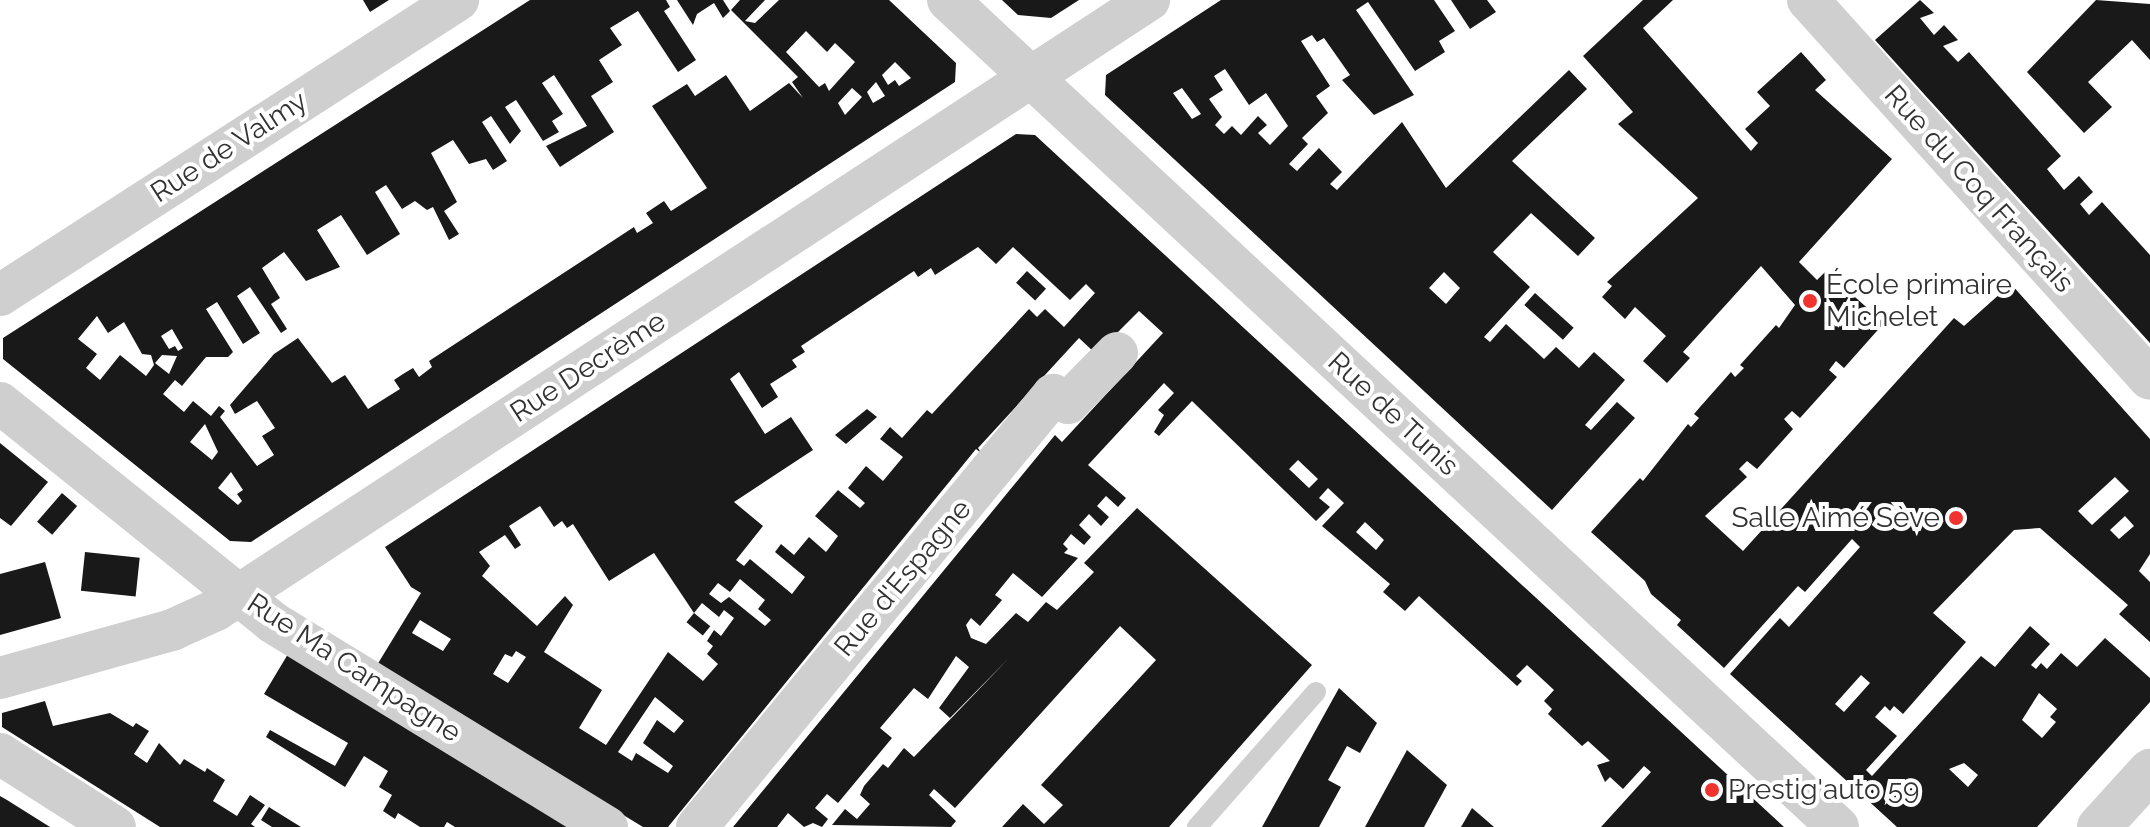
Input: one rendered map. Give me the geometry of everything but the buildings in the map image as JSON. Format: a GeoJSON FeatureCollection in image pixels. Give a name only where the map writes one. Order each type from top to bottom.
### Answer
{"type":"FeatureCollection","features":[{"type":"Feature","properties":{"kind":"street","name":"Rue de Valmy"},"geometry":{"type":"LineString","coordinates":[[0,295],[458,0]]}},
{"type":"Feature","properties":{"kind":"street","name":"Rue de Tunis"},"geometry":{"type":"LineString","coordinates":[[948,0],[1838,827]]}},
{"type":"Feature","properties":{"kind":"street","name":"Rue Decrème"},"geometry":{"type":"LineString","coordinates":[[0,678],[172,630],[240,594],[1149,0]]}},
{"type":"Feature","properties":{"kind":"street","name":"Rue du Coq Français"},"geometry":{"type":"LineString","coordinates":[[1808,0],[2150,379]]}},
{"type":"Feature","properties":{"kind":"street","name":"Rue d'Espagne"},"geometry":{"type":"LineString","coordinates":[[697,827],[1053,395],[1068,403],[1117,353]]}},
{"type":"Feature","properties":{"kind":"street","name":"Rue Ma Campagne"},"geometry":{"type":"LineString","coordinates":[[0,403],[272,622],[607,827]]}},
{"type":"Feature","properties":{"kind":"street"},"geometry":{"type":"LineString","coordinates":[[0,754],[115,827]]}},
{"type":"Feature","properties":{"kind":"street"},"geometry":{"type":"LineString","coordinates":[[2099,827],[2144,792]]}},
{"type":"Feature","properties":{"kind":"lane"},"geometry":{"type":"LineString","coordinates":[[1197,827],[1316,692]]}},
{"type":"Feature","properties":{"kind":"place","name":"École primaire Michelet"},"geometry":{"type":"Point","coordinates":[1810,301]}},
{"type":"Feature","properties":{"kind":"place","name":"Salle Aimé Sève"},"geometry":{"type":"Point","coordinates":[1956,518]}},
{"type":"Feature","properties":{"kind":"place","name":"Prestig'auto 59"},"geometry":{"type":"Point","coordinates":[1712,790]}}]}
